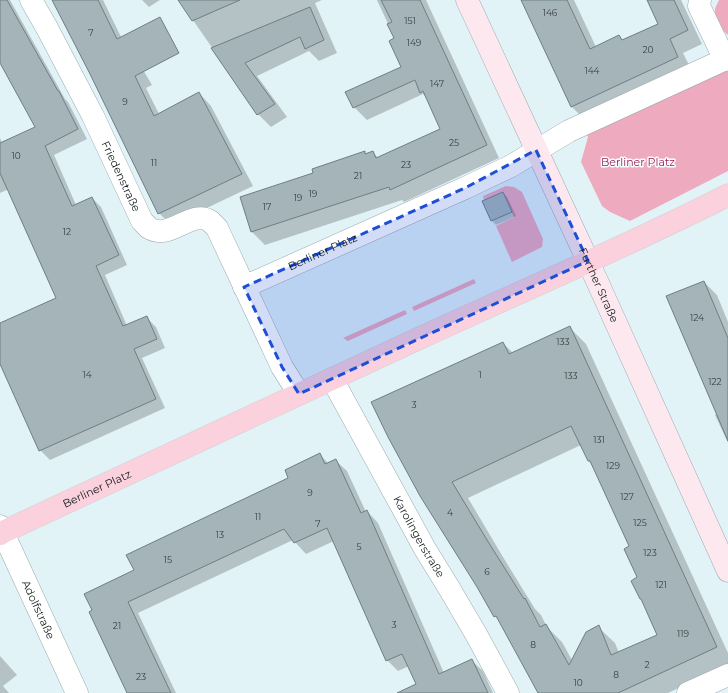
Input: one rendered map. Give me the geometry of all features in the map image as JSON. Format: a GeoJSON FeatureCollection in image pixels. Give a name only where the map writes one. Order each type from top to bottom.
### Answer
{"type":"FeatureCollection","features":[{"type":"Feature","properties":{"kind":"main road","name":"Further Straße"},"geometry":{"type":"LineString","coordinates":[[467,0],[588,262],[728,572]]}},
{"type":"Feature","properties":{"kind":"main road","name":"Berliner Platz"},"geometry":{"type":"LineString","coordinates":[[1,531],[588,262],[728,195]]}},
{"type":"Feature","properties":{"kind":"street","name":"Friedenstraße"},"geometry":{"type":"LineString","coordinates":[[31,0],[93,116],[142,221],[149,228],[158,231],[168,230],[194,219],[202,218],[210,221],[217,228],[244,287]]}},
{"type":"Feature","properties":{"kind":"street","name":"Berliner Platz"},"geometry":{"type":"LineString","coordinates":[[244,287],[465,188],[511,166],[569,131],[727,59],[699,6],[700,0]]}},
{"type":"Feature","properties":{"kind":"street"},"geometry":{"type":"LineString","coordinates":[[244,287],[282,367],[299,394]]}},
{"type":"Feature","properties":{"kind":"street","name":"Karolingerstraße"},"geometry":{"type":"LineString","coordinates":[[332,379],[425,549],[476,634],[508,693]]}},
{"type":"Feature","properties":{"kind":"street","name":"Adolfstraße"},"geometry":{"type":"LineString","coordinates":[[1,531],[77,693]]}},
{"type":"Feature","properties":{"kind":"street"},"geometry":{"type":"LineString","coordinates":[[688,693],[728,675]]}},
{"type":"Feature","properties":{"kind":"highlighted area"},"geometry":{"type":"Polygon","coordinates":[[[536,150],[588,261],[299,394],[282,367],[244,287],[465,188],[536,150]]]}},
{"type":"Feature","properties":{"kind":"green space"},"geometry":{"type":"Polygon","coordinates":[[[719,0],[728,0],[728,35],[725,33],[717,20],[715,9],[719,0]]]}},
{"type":"Feature","properties":{"kind":"green space","name":"Berliner Platz"},"geometry":{"type":"Polygon","coordinates":[[[728,67],[728,171],[630,221],[610,212],[602,206],[581,162],[588,137],[586,133],[728,67]]]}},
{"type":"Feature","properties":{"kind":"green space"},"geometry":{"type":"Polygon","coordinates":[[[506,186],[514,187],[522,192],[543,239],[542,247],[512,262],[496,226],[514,217],[503,192],[484,200],[483,196],[506,186]]]}},
{"type":"Feature","properties":{"kind":"green space"},"geometry":{"type":"Polygon","coordinates":[[[474,279],[476,283],[414,311],[412,307],[474,279]]]}},
{"type":"Feature","properties":{"kind":"green space"},"geometry":{"type":"Polygon","coordinates":[[[405,310],[407,314],[348,341],[343,338],[405,310]]]}},
{"type":"Feature","properties":{"kind":"building"},"geometry":{"type":"Polygon","coordinates":[[[0,0],[7,0],[59,91],[78,129],[45,146],[72,206],[92,197],[119,255],[96,266],[123,326],[147,316],[157,339],[134,349],[156,399],[39,451],[0,364],[0,323],[56,298],[0,173],[0,143],[35,127],[0,63],[0,0]]]}},
{"type":"Feature","properties":{"kind":"building"},"geometry":{"type":"Polygon","coordinates":[[[52,0],[98,0],[117,39],[160,17],[179,53],[135,76],[154,116],[199,92],[242,174],[158,214],[90,74],[52,0]]]}},
{"type":"Feature","properties":{"kind":"building"},"geometry":{"type":"Polygon","coordinates":[[[178,0],[240,0],[192,21],[178,0]]]}},
{"type":"Feature","properties":{"kind":"building"},"geometry":{"type":"Polygon","coordinates":[[[381,0],[420,0],[487,145],[390,190],[389,187],[251,232],[240,197],[313,173],[312,169],[365,151],[365,154],[373,151],[376,158],[440,129],[423,91],[420,93],[415,80],[353,108],[345,92],[401,67],[389,41],[394,38],[387,24],[392,22],[381,0]]]}},
{"type":"Feature","properties":{"kind":"building"},"geometry":{"type":"Polygon","coordinates":[[[521,0],[567,0],[590,49],[619,35],[622,40],[658,24],[647,0],[674,0],[688,30],[670,39],[678,57],[571,107],[521,0]]]}},
{"type":"Feature","properties":{"kind":"building"},"geometry":{"type":"Polygon","coordinates":[[[310,7],[324,40],[305,49],[300,37],[245,63],[275,104],[257,115],[211,48],[310,7]]]}},
{"type":"Feature","properties":{"kind":"building"},"geometry":{"type":"Polygon","coordinates":[[[503,192],[512,212],[491,221],[482,201],[503,192]]]}},
{"type":"Feature","properties":{"kind":"building"},"geometry":{"type":"Polygon","coordinates":[[[704,281],[728,338],[728,441],[666,296],[704,281]]]}},
{"type":"Feature","properties":{"kind":"building"},"geometry":{"type":"Polygon","coordinates":[[[570,326],[717,647],[618,693],[538,693],[496,616],[494,617],[420,496],[371,402],[503,342],[509,354],[570,326]],[[571,426],[452,482],[524,599],[525,598],[540,627],[546,624],[569,665],[586,632],[599,625],[611,655],[657,635],[641,599],[631,581],[637,577],[624,549],[629,546],[590,461],[588,461],[571,426]]]}},
{"type":"Feature","properties":{"kind":"building"},"geometry":{"type":"Polygon","coordinates":[[[320,453],[325,464],[336,459],[361,513],[367,510],[439,674],[472,659],[488,693],[397,693],[416,684],[402,654],[386,661],[327,528],[294,543],[284,529],[128,602],[171,693],[127,693],[89,612],[92,610],[84,594],[134,570],[126,555],[288,478],[285,470],[320,453]]]}}]}
